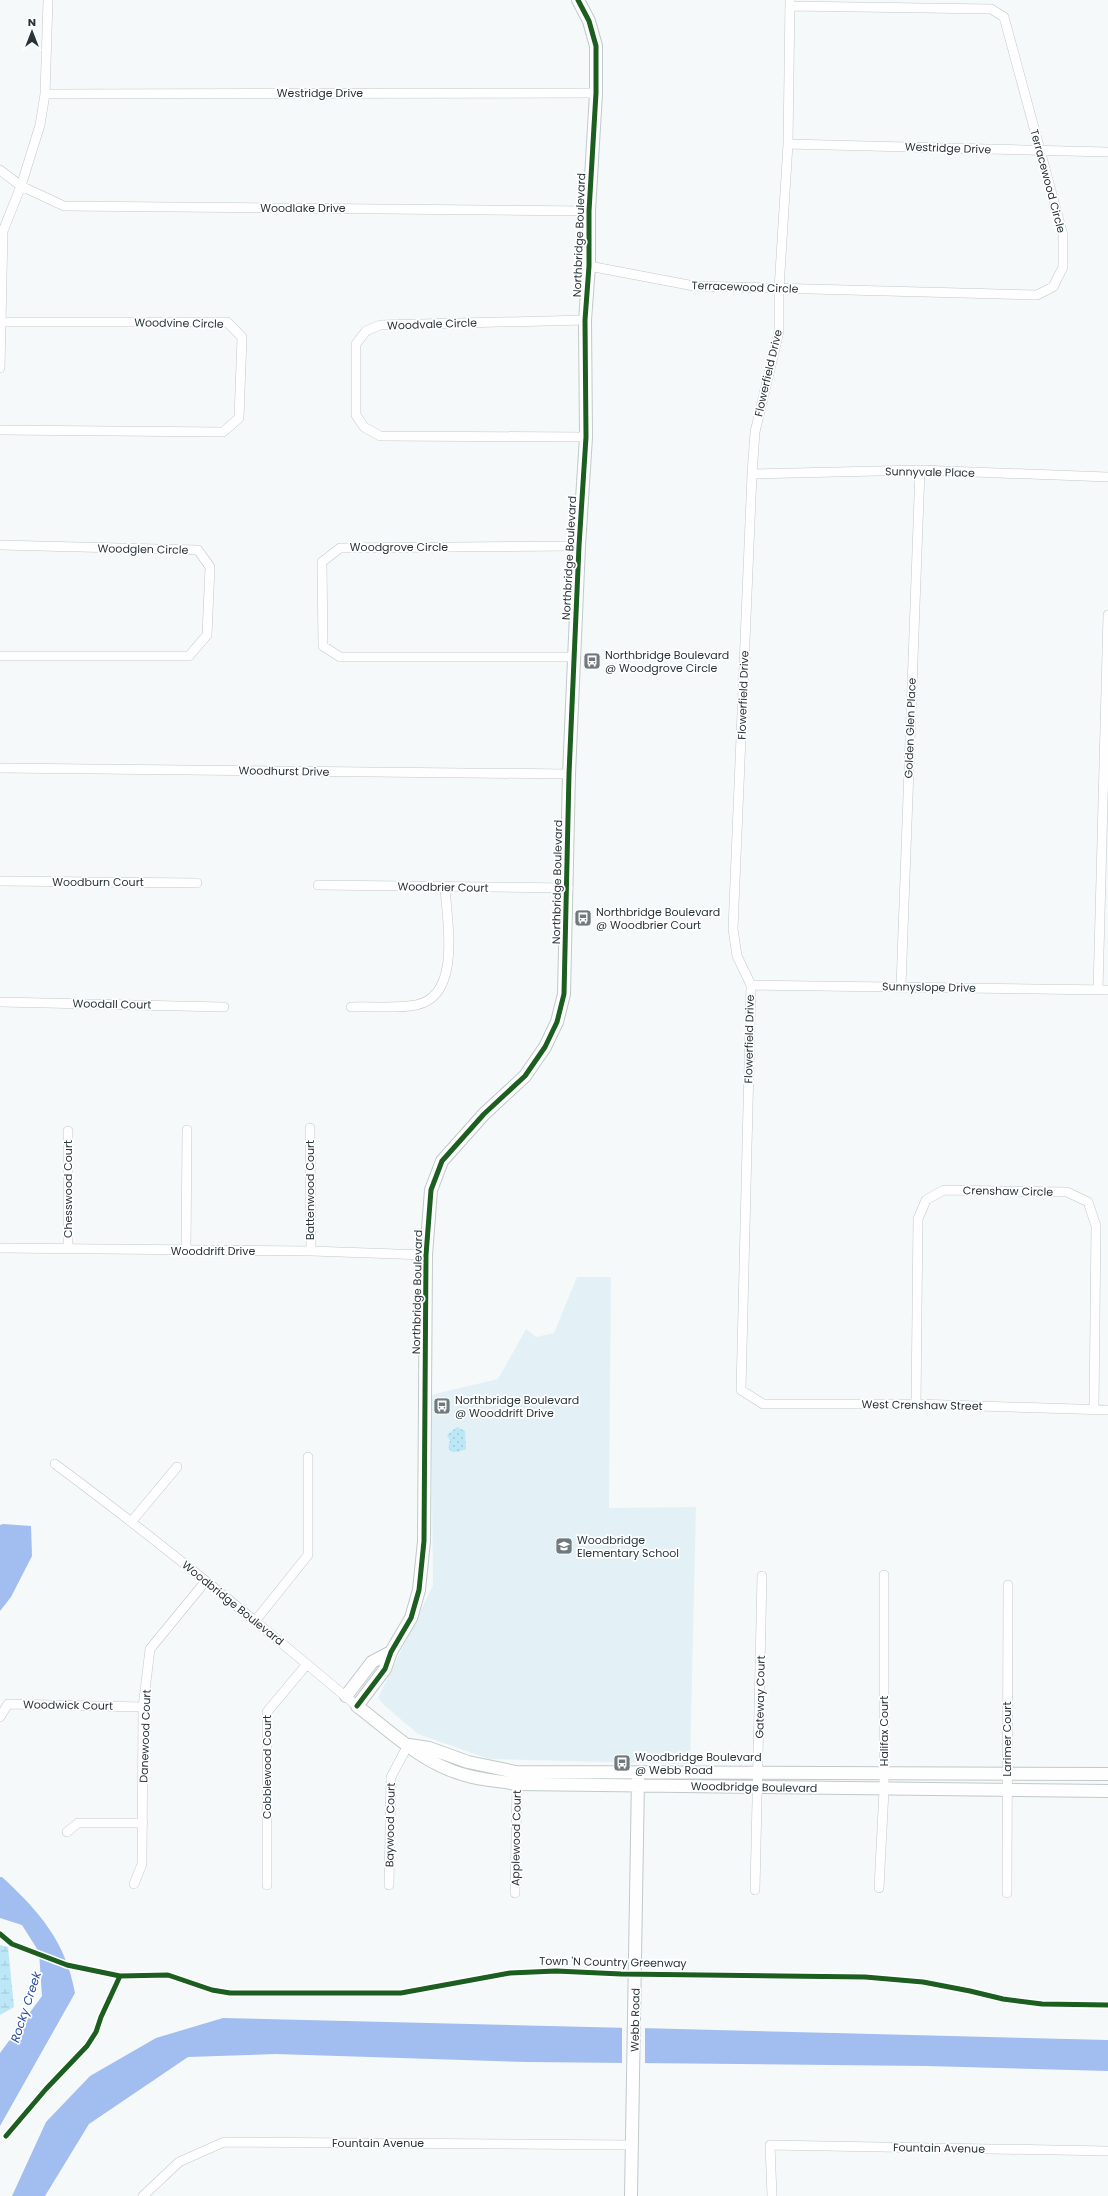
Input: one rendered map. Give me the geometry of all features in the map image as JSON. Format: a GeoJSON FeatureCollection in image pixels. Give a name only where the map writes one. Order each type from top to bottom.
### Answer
{"type":"FeatureCollection","features":[{"type":"Feature","properties":{"kind":"street"},"geometry":{"type":"LineString","coordinates":[[0,368],[3,231],[21,186],[40,125],[45,94],[48,0]]}},
{"type":"Feature","properties":{"kind":"street","name":"Northbridge Boulevard"},"geometry":{"type":"LineString","coordinates":[[357,1706],[385,1669],[391,1652],[411,1618],[419,1590],[422,1568],[426,1255],[431,1190],[442,1161],[484,1114],[525,1076],[546,1047],[557,1022],[564,994],[568,888],[569,774],[579,546],[586,437],[585,320],[589,266],[589,211],[596,93],[596,46],[589,21],[578,0]]}},
{"type":"Feature","properties":{"kind":"street","name":"Flowerfield Drive"},"geometry":{"type":"LineString","coordinates":[[741,1390],[751,985],[737,956],[733,929],[755,432],[779,331],[779,289],[788,144],[790,3]]}},
{"type":"Feature","properties":{"kind":"street","name":"Terracewood Circle"},"geometry":{"type":"LineString","coordinates":[[589,266],[694,286],[1037,294],[1053,287],[1063,266],[1063,235],[1004,17],[991,9],[790,3]]}},
{"type":"Feature","properties":{"kind":"street","name":"Westridge Drive"},"geometry":{"type":"LineString","coordinates":[[45,94],[596,93]]}},
{"type":"Feature","properties":{"kind":"street","name":"Westridge Drive"},"geometry":{"type":"LineString","coordinates":[[788,144],[1108,152]]}},
{"type":"Feature","properties":{"kind":"street","name":"Woodlake Drive"},"geometry":{"type":"LineString","coordinates":[[0,170],[21,186],[64,206],[589,211]]}},
{"type":"Feature","properties":{"kind":"street","name":"Woodvale Circle"},"geometry":{"type":"LineString","coordinates":[[585,320],[380,325],[366,331],[356,344],[356,415],[364,426],[380,436],[586,437]]}},
{"type":"Feature","properties":{"kind":"street","name":"Woodvine Circle"},"geometry":{"type":"LineString","coordinates":[[0,322],[227,322],[242,337],[239,418],[223,432],[0,430]]}},
{"type":"Feature","properties":{"kind":"street","name":"Sunnyvale Place"},"geometry":{"type":"LineString","coordinates":[[752,474],[920,470],[1108,477]]}},
{"type":"Feature","properties":{"kind":"street","name":"Golden Glen Place"},"geometry":{"type":"LineString","coordinates":[[901,986],[920,470]]}},
{"type":"Feature","properties":{"kind":"street","name":"Woodglen Circle"},"geometry":{"type":"LineString","coordinates":[[0,545],[198,550],[210,567],[207,635],[189,656],[0,656]]}},
{"type":"Feature","properties":{"kind":"street","name":"Woodgrove Circle"},"geometry":{"type":"LineString","coordinates":[[574,657],[340,657],[323,646],[322,562],[340,548],[579,546]]}},
{"type":"Feature","properties":{"kind":"street"},"geometry":{"type":"LineString","coordinates":[[1098,990],[1108,614]]}},
{"type":"Feature","properties":{"kind":"street","name":"Woodhurst Drive"},"geometry":{"type":"LineString","coordinates":[[0,768],[569,774]]}},
{"type":"Feature","properties":{"kind":"street","name":"Woodburn Court"},"geometry":{"type":"LineString","coordinates":[[0,882],[197,883]]}},
{"type":"Feature","properties":{"kind":"street","name":"Woodbrier Court"},"geometry":{"type":"LineString","coordinates":[[318,885],[445,888],[568,888]]}},
{"type":"Feature","properties":{"kind":"street"},"geometry":{"type":"LineString","coordinates":[[351,1007],[416,1005],[432,999],[443,984],[449,961],[445,888]]}},
{"type":"Feature","properties":{"kind":"street","name":"Sunnyslope Drive"},"geometry":{"type":"LineString","coordinates":[[751,985],[1108,990]]}},
{"type":"Feature","properties":{"kind":"street","name":"Woodall Court"},"geometry":{"type":"LineString","coordinates":[[0,1002],[224,1007]]}},
{"type":"Feature","properties":{"kind":"street","name":"Battenwood Court"},"geometry":{"type":"LineString","coordinates":[[310,1128],[310,1251]]}},
{"type":"Feature","properties":{"kind":"street"},"geometry":{"type":"LineString","coordinates":[[186,1251],[188,1130]]}},
{"type":"Feature","properties":{"kind":"street","name":"Chesswood Court"},"geometry":{"type":"LineString","coordinates":[[68,1131],[68,1248]]}},
{"type":"Feature","properties":{"kind":"street","name":"Crenshaw Circle"},"geometry":{"type":"LineString","coordinates":[[916,1404],[918,1219],[926,1200],[944,1190],[1067,1192],[1088,1202],[1096,1226],[1094,1409]]}},
{"type":"Feature","properties":{"kind":"street","name":"Wooddrift Drive"},"geometry":{"type":"LineString","coordinates":[[0,1248],[310,1251],[426,1255]]}},
{"type":"Feature","properties":{"kind":"street","name":"West Crenshaw Street"},"geometry":{"type":"LineString","coordinates":[[741,1390],[763,1404],[916,1404],[1108,1410]]}},
{"type":"Feature","properties":{"kind":"street"},"geometry":{"type":"LineString","coordinates":[[256,1620],[308,1555],[308,1457]]}},
{"type":"Feature","properties":{"kind":"street","name":"Woodbridge Boulevard"},"geometry":{"type":"LineString","coordinates":[[55,1464],[132,1521],[205,1582],[256,1620],[357,1706],[422,1756],[439,1765],[465,1775],[516,1784],[884,1790],[1108,1791]]}},
{"type":"Feature","properties":{"kind":"street"},"geometry":{"type":"LineString","coordinates":[[132,1521],[177,1467]]}},
{"type":"Feature","properties":{"kind":"street","name":"Halifax Court"},"geometry":{"type":"LineString","coordinates":[[879,1888],[884,1790],[884,1575]]}},
{"type":"Feature","properties":{"kind":"street","name":"Gateway Court"},"geometry":{"type":"LineString","coordinates":[[755,1890],[759,1787],[762,1576]]}},
{"type":"Feature","properties":{"kind":"street","name":"Danewood Court"},"geometry":{"type":"LineString","coordinates":[[134,1884],[142,1864],[143,1707],[150,1649],[205,1582]]}},
{"type":"Feature","properties":{"kind":"street","name":"Larimer Court"},"geometry":{"type":"LineString","coordinates":[[1007,1893],[1008,1585]]}},
{"type":"Feature","properties":{"kind":"street"},"geometry":{"type":"LineString","coordinates":[[346,1696],[372,1662],[391,1652]]}},
{"type":"Feature","properties":{"kind":"street","name":"Cobblewood Court"},"geometry":{"type":"LineString","coordinates":[[267,1885],[266,1712],[307,1664]]}},
{"type":"Feature","properties":{"kind":"street","name":"Woodwick Court"},"geometry":{"type":"LineString","coordinates":[[0,1717],[8,1704],[143,1707]]}},
{"type":"Feature","properties":{"kind":"street","name":"Woodbridge Boulevard"},"geometry":{"type":"LineString","coordinates":[[408,1745],[429,1748],[468,1762],[516,1772],[1108,1774]]}},
{"type":"Feature","properties":{"kind":"street","name":"Baywood Court"},"geometry":{"type":"LineString","coordinates":[[389,1885],[390,1777],[408,1745]]}},
{"type":"Feature","properties":{"kind":"street","name":"Webb Road"},"geometry":{"type":"LineString","coordinates":[[631,2196],[638,1772]]}},
{"type":"Feature","properties":{"kind":"street","name":"Applewood Court"},"geometry":{"type":"LineString","coordinates":[[516,1784],[516,1893]]}},
{"type":"Feature","properties":{"kind":"street"},"geometry":{"type":"LineString","coordinates":[[67,1832],[78,1823],[143,1823]]}},
{"type":"Feature","properties":{"kind":"street","name":"Fountain Avenue"},"geometry":{"type":"LineString","coordinates":[[143,2196],[179,2162],[224,2142],[632,2145]]}},
{"type":"Feature","properties":{"kind":"street","name":"Fountain Avenue"},"geometry":{"type":"LineString","coordinates":[[772,2196],[770,2146],[1108,2151]]}},
{"type":"Feature","properties":{"kind":"shaded area","name":"Woodbridge Elementary School"},"geometry":{"type":"Polygon","coordinates":[[[577,1277],[611,1277],[609,1508],[696,1507],[690,1764],[489,1759],[418,1734],[385,1706],[378,1698],[433,1585],[431,1395],[498,1379],[526,1329],[536,1337],[554,1333],[577,1277]]]}},
{"type":"Feature","properties":{"kind":"green space"},"geometry":{"type":"Polygon","coordinates":[[[457,1427],[465,1431],[466,1449],[458,1452],[452,1452],[448,1448],[450,1441],[447,1435],[457,1427]]]}},
{"type":"Feature","properties":{"kind":"green space"},"geometry":{"type":"Polygon","coordinates":[[[0,1945],[8,1947],[14,2007],[0,2015],[0,1945]]]}},
{"type":"Feature","properties":{"kind":"water"},"geometry":{"type":"Polygon","coordinates":[[[0,1525],[31,1526],[32,1556],[11,1597],[0,1611],[0,1525]]]}},
{"type":"Feature","properties":{"kind":"water"},"geometry":{"type":"Polygon","coordinates":[[[0,1877],[2,1877],[28,1902],[49,1929],[65,1958],[75,1993],[0,2126],[0,2053],[42,1996],[39,1952],[22,1925],[0,1918],[0,1877]]]}},
{"type":"Feature","properties":{"kind":"water"},"geometry":{"type":"Polygon","coordinates":[[[223,2018],[630,2028],[630,2063],[527,2062],[276,2054],[188,2057],[89,2124],[45,2196],[12,2196],[46,2122],[90,2076],[156,2038],[223,2018]]]}},
{"type":"Feature","properties":{"kind":"water"},"geometry":{"type":"Polygon","coordinates":[[[640,2028],[1108,2040],[1108,2071],[926,2066],[639,2063],[640,2028]]]}},
{"type":"Feature","properties":{"kind":"pier"},"geometry":{"type":"Polygon","coordinates":[[[622,2026],[630,2026],[632,2064],[622,2064],[622,2026]]]}},
{"type":"Feature","properties":{"kind":"pier"},"geometry":{"type":"Polygon","coordinates":[[[639,2026],[645,2026],[645,2064],[637,2064],[639,2026]]]}},
{"type":"Feature","properties":{"kind":"cycle path"},"geometry":{"type":"LineString","coordinates":[[357,1706],[385,1669],[391,1652],[411,1618],[419,1590],[424,1541],[426,1255],[431,1190],[442,1161],[484,1114],[525,1076],[545,1047],[557,1022],[564,994],[569,774],[579,546],[586,437],[585,320],[589,266],[589,211],[596,93],[596,46],[589,21],[578,0]]}},
{"type":"Feature","properties":{"kind":"cycle path","name":"Town 'N Country Greenway"},"geometry":{"type":"LineString","coordinates":[[0,1934],[12,1944],[67,1965],[120,1976],[168,1975],[212,1990],[230,1993],[401,1993],[510,1973],[556,1971],[621,1974],[865,1977],[923,1982],[1003,1999],[1042,2004],[1108,2005]]}},
{"type":"Feature","properties":{"kind":"cycle path"},"geometry":{"type":"LineString","coordinates":[[6,2136],[46,2089],[87,2046],[96,2032],[101,2017],[120,1976]]}},
{"type":"Feature","properties":{"kind":"place","name":"Northbridge Boulevard @ Woodgrove Circle"},"geometry":{"type":"Point","coordinates":[592,661]}},
{"type":"Feature","properties":{"kind":"place","name":"Northbridge Boulevard @ Woodbrier Court"},"geometry":{"type":"Point","coordinates":[583,918]}},
{"type":"Feature","properties":{"kind":"place","name":"Northbridge Boulevard @ Wooddrift Drive"},"geometry":{"type":"Point","coordinates":[442,1406]}},
{"type":"Feature","properties":{"kind":"place","name":"Woodbridge Elementary School"},"geometry":{"type":"Point","coordinates":[564,1546]}},
{"type":"Feature","properties":{"kind":"place","name":"Woodbridge Boulevard @ Webb Road"},"geometry":{"type":"Point","coordinates":[622,1763]}},
{"type":"Feature","properties":{"kind":"water label","name":"Rocky Creek"},"geometry":{"type":"Point","coordinates":[26,2007]}}]}
